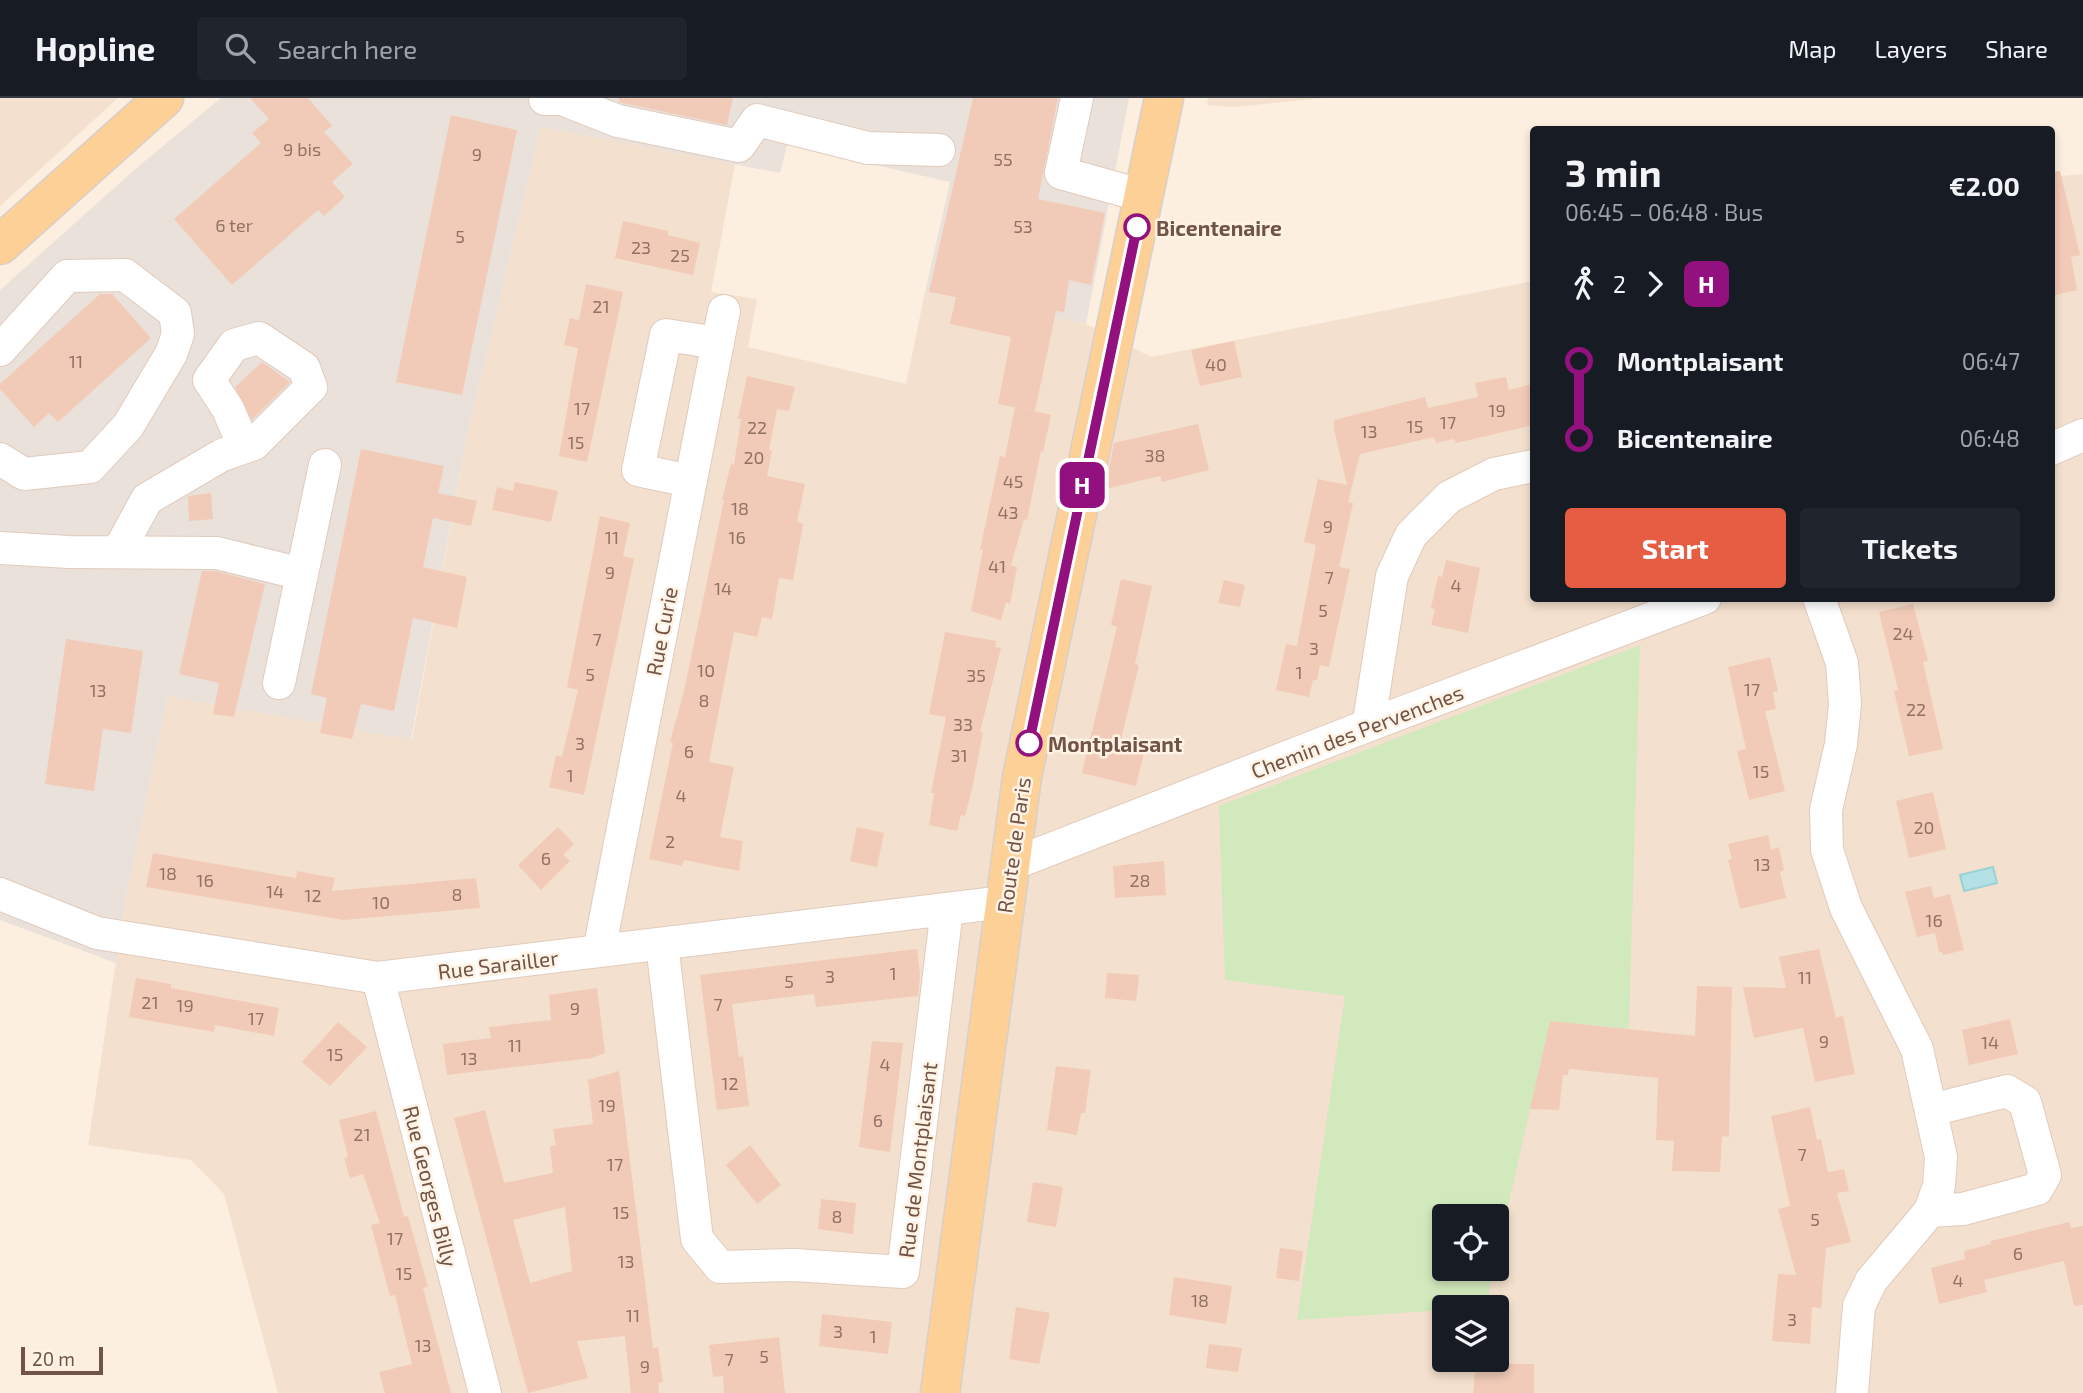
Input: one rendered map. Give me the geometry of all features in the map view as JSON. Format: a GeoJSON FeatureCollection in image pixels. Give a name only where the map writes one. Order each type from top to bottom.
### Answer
{"type":"FeatureCollection","features":[{"type":"Feature","properties":{"kind":"main road"},"geometry":{"type":"LineString","coordinates":[[0,245],[164,98]]}},
{"type":"Feature","properties":{"kind":"main road","name":"Route de Paris"},"geometry":{"type":"LineString","coordinates":[[940,1393],[1022,777],[1164,98]]}},
{"type":"Feature","properties":{"kind":"street"},"geometry":{"type":"LineString","coordinates":[[540,98],[562,99],[618,121],[738,146],[757,120],[868,148],[939,150]]}},
{"type":"Feature","properties":{"kind":"street"},"geometry":{"type":"LineString","coordinates":[[1077,98],[1061,173],[1144,196]]}},
{"type":"Feature","properties":{"kind":"street"},"geometry":{"type":"LineString","coordinates":[[0,350],[67,276],[125,275],[175,313],[178,334],[171,354],[128,426],[90,467],[24,474],[0,459]]}},
{"type":"Feature","properties":{"kind":"street","name":"Rue Curie"},"geometry":{"type":"LineString","coordinates":[[598,951],[724,311]]}},
{"type":"Feature","properties":{"kind":"street"},"geometry":{"type":"LineString","coordinates":[[691,481],[638,470],[666,335],[718,343]]}},
{"type":"Feature","properties":{"kind":"street"},"geometry":{"type":"LineString","coordinates":[[2055,447],[2083,435]]}},
{"type":"Feature","properties":{"kind":"street"},"geometry":{"type":"LineString","coordinates":[[118,552],[148,499],[222,455],[244,447]]}},
{"type":"Feature","properties":{"kind":"street"},"geometry":{"type":"LineString","coordinates":[[279,683],[325,465]]}},
{"type":"Feature","properties":{"kind":"street"},"geometry":{"type":"LineString","coordinates":[[1372,724],[1370,715],[1392,576],[1411,535],[1449,497],[1494,474],[1530,467]]}},
{"type":"Feature","properties":{"kind":"street"},"geometry":{"type":"LineString","coordinates":[[0,548],[217,553],[302,573]]}},
{"type":"Feature","properties":{"kind":"street","name":"Chemin des Pervenches"},"geometry":{"type":"LineString","coordinates":[[1010,865],[1693,602]]}},
{"type":"Feature","properties":{"kind":"street"},"geometry":{"type":"LineString","coordinates":[[1819,602],[1842,663],[1845,704],[1841,744],[1826,810],[1827,850],[1846,908],[1917,1049],[1941,1157],[1939,1186],[1930,1211],[1871,1282],[1859,1306],[1852,1393]]}},
{"type":"Feature","properties":{"kind":"street","name":"Rue Sarailler"},"geometry":{"type":"LineString","coordinates":[[0,894],[97,933],[377,978],[1004,902]]}},
{"type":"Feature","properties":{"kind":"street","name":"Rue de Montplaisant"},"geometry":{"type":"LineString","coordinates":[[662,944],[696,1239],[720,1267],[794,1265],[903,1272],[947,909]]}},
{"type":"Feature","properties":{"kind":"street","name":"Rue Georges Billy"},"geometry":{"type":"LineString","coordinates":[[377,978],[485,1393]]}},
{"type":"Feature","properties":{"kind":"street"},"geometry":{"type":"LineString","coordinates":[[1930,1211],[1963,1209],[2037,1189],[2045,1175],[2025,1102],[2007,1091],[1931,1110]]}},
{"type":"Feature","properties":{"kind":"shaded area"},"geometry":{"type":"Polygon","coordinates":[[[0,98],[118,98],[0,206],[0,98]]]}},
{"type":"Feature","properties":{"kind":"shaded area"},"geometry":{"type":"Polygon","coordinates":[[[221,98],[1129,98],[1086,324],[925,292],[950,182],[787,145],[780,173],[541,127],[466,441],[411,740],[168,696],[125,902],[116,963],[0,920],[0,290],[140,165],[221,98]]]}},
{"type":"Feature","properties":{"kind":"shaded area"},"geometry":{"type":"Polygon","coordinates":[[[1208,98],[1323,98],[1234,107],[1207,105],[1208,98]]]}},
{"type":"Feature","properties":{"kind":"shaded area"},"geometry":{"type":"Polygon","coordinates":[[[541,127],[735,164],[711,292],[757,299],[748,347],[906,384],[925,292],[1086,324],[1151,357],[1530,282],[1530,602],[2055,602],[2055,177],[2083,174],[2083,1393],[278,1393],[224,1194],[191,1160],[88,1145],[125,902],[168,696],[412,740],[466,441],[541,127]]]}},
{"type":"Feature","properties":{"kind":"green space"},"geometry":{"type":"Polygon","coordinates":[[[1640,645],[1629,1029],[1550,1021],[1509,1204],[1432,1204],[1432,1281],[1491,1281],[1489,1295],[1432,1295],[1432,1311],[1297,1320],[1345,996],[1225,980],[1219,806],[1640,645]]]}},
{"type":"Feature","properties":{"kind":"water"},"geometry":{"type":"Polygon","coordinates":[[[1993,867],[1997,883],[1964,891],[1960,875],[1993,867]]]}},
{"type":"Feature","properties":{"kind":"building"},"geometry":{"type":"Polygon","coordinates":[[[250,98],[308,98],[332,126],[324,132],[353,164],[332,182],[345,197],[324,216],[318,210],[232,285],[174,219],[261,143],[252,133],[269,119],[250,98]]]}},
{"type":"Feature","properties":{"kind":"building"},"geometry":{"type":"Polygon","coordinates":[[[619,98],[733,98],[727,125],[619,102],[619,98]]]}},
{"type":"Feature","properties":{"kind":"building"},"geometry":{"type":"Polygon","coordinates":[[[973,98],[1058,98],[1038,199],[1105,213],[1091,285],[1069,280],[1064,312],[1056,311],[1035,411],[998,404],[1011,337],[950,324],[956,297],[929,292],[973,98]]]}},
{"type":"Feature","properties":{"kind":"building"},"geometry":{"type":"Polygon","coordinates":[[[451,115],[517,130],[462,395],[396,382],[451,115]]]}},
{"type":"Feature","properties":{"kind":"building"},"geometry":{"type":"Polygon","coordinates":[[[2060,171],[2080,255],[2071,257],[2077,290],[2055,295],[2055,172],[2060,171]]]}},
{"type":"Feature","properties":{"kind":"building"},"geometry":{"type":"Polygon","coordinates":[[[623,221],[668,231],[668,235],[700,243],[693,275],[615,258],[623,221]]]}},
{"type":"Feature","properties":{"kind":"building"},"geometry":{"type":"Polygon","coordinates":[[[586,284],[623,292],[587,462],[559,456],[578,348],[564,345],[570,318],[579,320],[586,284]]]}},
{"type":"Feature","properties":{"kind":"building"},"geometry":{"type":"Polygon","coordinates":[[[100,294],[112,294],[151,338],[58,422],[49,413],[34,427],[0,389],[0,384],[100,294]]]}},
{"type":"Feature","properties":{"kind":"building"},"geometry":{"type":"Polygon","coordinates":[[[1234,341],[1242,377],[1200,386],[1191,350],[1234,341]]]}},
{"type":"Feature","properties":{"kind":"building"},"geometry":{"type":"Polygon","coordinates":[[[262,362],[290,382],[252,420],[235,387],[262,362]]]}},
{"type":"Feature","properties":{"kind":"building"},"geometry":{"type":"Polygon","coordinates":[[[747,376],[795,387],[789,411],[777,409],[767,476],[805,484],[797,522],[803,524],[793,580],[779,578],[772,619],[762,617],[757,637],[734,632],[709,762],[734,767],[720,837],[743,841],[739,871],[684,860],[682,866],[649,859],[673,743],[670,742],[684,691],[722,500],[731,464],[734,465],[741,419],[738,419],[747,376]]]}},
{"type":"Feature","properties":{"kind":"building"},"geometry":{"type":"Polygon","coordinates":[[[1506,377],[1509,390],[1530,385],[1530,426],[1456,443],[1454,439],[1436,443],[1434,437],[1360,454],[1348,502],[1353,503],[1339,567],[1350,569],[1329,667],[1320,665],[1309,697],[1276,690],[1286,644],[1297,646],[1316,545],[1304,542],[1318,479],[1347,485],[1334,420],[1425,397],[1428,408],[1478,397],[1475,383],[1506,377]]]}},
{"type":"Feature","properties":{"kind":"building"},"geometry":{"type":"Polygon","coordinates":[[[1015,407],[1051,415],[1027,520],[1024,519],[1011,565],[1017,567],[1010,604],[1006,602],[1001,620],[971,611],[983,550],[980,550],[1000,456],[1005,457],[1015,407]]]}},
{"type":"Feature","properties":{"kind":"building"},"geometry":{"type":"Polygon","coordinates":[[[1198,424],[1209,470],[1162,482],[1160,476],[1105,489],[1114,443],[1198,424]]]}},
{"type":"Feature","properties":{"kind":"building"},"geometry":{"type":"Polygon","coordinates":[[[361,449],[444,466],[438,493],[477,501],[471,526],[433,518],[423,567],[467,577],[457,628],[413,618],[394,711],[361,704],[352,739],[320,733],[327,698],[311,694],[361,449]]]}},
{"type":"Feature","properties":{"kind":"building"},"geometry":{"type":"Polygon","coordinates":[[[515,482],[558,491],[551,522],[492,510],[497,487],[513,491],[515,482]]]}},
{"type":"Feature","properties":{"kind":"building"},"geometry":{"type":"Polygon","coordinates":[[[211,493],[213,519],[189,521],[188,496],[211,493]]]}},
{"type":"Feature","properties":{"kind":"building"},"geometry":{"type":"Polygon","coordinates":[[[600,516],[630,523],[623,556],[634,559],[584,795],[549,787],[556,755],[562,757],[578,690],[567,687],[600,516]]]}},
{"type":"Feature","properties":{"kind":"building"},"geometry":{"type":"Polygon","coordinates":[[[1446,560],[1480,568],[1468,633],[1431,625],[1435,609],[1431,608],[1438,576],[1442,577],[1446,560]]]}},
{"type":"Feature","properties":{"kind":"building"},"geometry":{"type":"Polygon","coordinates":[[[202,571],[215,571],[265,584],[234,717],[213,714],[219,683],[179,674],[202,571]]]}},
{"type":"Feature","properties":{"kind":"building"},"geometry":{"type":"Polygon","coordinates":[[[1121,579],[1152,586],[1135,664],[1139,665],[1119,748],[1144,753],[1136,786],[1082,773],[1117,627],[1111,625],[1121,579]]]}},
{"type":"Feature","properties":{"kind":"building"},"geometry":{"type":"Polygon","coordinates":[[[1224,580],[1245,585],[1240,607],[1218,603],[1224,580]]]}},
{"type":"Feature","properties":{"kind":"building"},"geometry":{"type":"Polygon","coordinates":[[[1913,604],[1928,661],[1923,662],[1943,749],[1909,756],[1894,691],[1898,690],[1879,612],[1913,604]]]}},
{"type":"Feature","properties":{"kind":"building"},"geometry":{"type":"Polygon","coordinates":[[[945,632],[996,641],[995,647],[1001,648],[980,732],[983,733],[972,789],[965,816],[961,815],[957,831],[929,825],[934,793],[931,793],[946,717],[929,714],[945,632]]]}},
{"type":"Feature","properties":{"kind":"building"},"geometry":{"type":"Polygon","coordinates":[[[66,639],[143,651],[131,733],[103,729],[94,791],[45,784],[66,639]]]}},
{"type":"Feature","properties":{"kind":"building"},"geometry":{"type":"Polygon","coordinates":[[[1770,657],[1778,691],[1773,692],[1776,709],[1765,711],[1785,791],[1749,800],[1737,751],[1746,749],[1728,667],[1770,657]]]}},
{"type":"Feature","properties":{"kind":"building"},"geometry":{"type":"Polygon","coordinates":[[[1933,792],[1946,849],[1909,858],[1896,801],[1933,792]]]}},
{"type":"Feature","properties":{"kind":"building"},"geometry":{"type":"Polygon","coordinates":[[[558,827],[574,844],[563,855],[570,861],[541,890],[518,865],[558,827]]]}},
{"type":"Feature","properties":{"kind":"building"},"geometry":{"type":"Polygon","coordinates":[[[857,827],[884,833],[877,867],[850,861],[857,827]]]}},
{"type":"Feature","properties":{"kind":"building"},"geometry":{"type":"Polygon","coordinates":[[[1768,835],[1771,850],[1779,847],[1784,870],[1780,872],[1786,898],[1740,909],[1728,860],[1732,859],[1728,844],[1768,835]]]}},
{"type":"Feature","properties":{"kind":"building"},"geometry":{"type":"Polygon","coordinates":[[[153,853],[296,878],[297,871],[335,878],[332,891],[476,878],[480,908],[344,920],[146,887],[153,853]]]}},
{"type":"Feature","properties":{"kind":"building"},"geometry":{"type":"Polygon","coordinates":[[[1164,861],[1166,895],[1115,898],[1113,866],[1164,861]]]}},
{"type":"Feature","properties":{"kind":"building"},"geometry":{"type":"Polygon","coordinates":[[[1931,886],[1934,898],[1950,894],[1964,950],[1943,955],[1939,952],[1935,933],[1917,937],[1905,892],[1931,886]]]}},
{"type":"Feature","properties":{"kind":"building"},"geometry":{"type":"Polygon","coordinates":[[[917,949],[920,975],[918,996],[816,1007],[814,994],[732,1004],[739,1057],[743,1056],[749,1106],[717,1110],[700,975],[917,949]]]}},
{"type":"Feature","properties":{"kind":"building"},"geometry":{"type":"Polygon","coordinates":[[[1819,949],[1836,1018],[1843,1016],[1855,1074],[1815,1082],[1803,1028],[1754,1038],[1743,987],[1786,988],[1779,957],[1819,949]]]}},
{"type":"Feature","properties":{"kind":"building"},"geometry":{"type":"Polygon","coordinates":[[[1107,973],[1139,975],[1136,1001],[1105,998],[1107,973]]]}},
{"type":"Feature","properties":{"kind":"building"},"geometry":{"type":"Polygon","coordinates":[[[136,978],[171,984],[171,988],[279,1008],[274,1036],[215,1025],[214,1032],[129,1017],[136,978]]]}},
{"type":"Feature","properties":{"kind":"building"},"geometry":{"type":"Polygon","coordinates":[[[1697,986],[1732,987],[1729,1137],[1722,1136],[1720,1172],[1672,1171],[1674,1141],[1656,1140],[1658,1078],[1569,1069],[1568,1075],[1563,1075],[1559,1110],[1530,1109],[1550,1021],[1695,1036],[1697,986]]]}},
{"type":"Feature","properties":{"kind":"building"},"geometry":{"type":"Polygon","coordinates":[[[597,988],[605,1053],[592,1058],[447,1075],[443,1044],[491,1038],[489,1027],[551,1020],[549,995],[597,988]]]}},
{"type":"Feature","properties":{"kind":"building"},"geometry":{"type":"Polygon","coordinates":[[[2010,1019],[2018,1054],[1969,1065],[1962,1030],[2010,1019]]]}},
{"type":"Feature","properties":{"kind":"building"},"geometry":{"type":"Polygon","coordinates":[[[338,1022],[367,1047],[330,1086],[302,1062],[338,1022]]]}},
{"type":"Feature","properties":{"kind":"building"},"geometry":{"type":"Polygon","coordinates":[[[872,1041],[903,1043],[890,1152],[859,1147],[872,1041]]]}},
{"type":"Feature","properties":{"kind":"building"},"geometry":{"type":"Polygon","coordinates":[[[1056,1066],[1091,1070],[1085,1113],[1081,1113],[1077,1135],[1047,1130],[1056,1066]]]}},
{"type":"Feature","properties":{"kind":"building"},"geometry":{"type":"Polygon","coordinates":[[[619,1071],[653,1348],[658,1347],[663,1382],[658,1383],[659,1393],[631,1393],[625,1336],[577,1341],[588,1378],[528,1393],[454,1118],[485,1110],[504,1183],[553,1173],[550,1146],[556,1146],[553,1129],[593,1124],[588,1080],[619,1071]],[[565,1207],[513,1220],[530,1283],[572,1271],[565,1207]]]}},
{"type":"Feature","properties":{"kind":"building"},"geometry":{"type":"Polygon","coordinates":[[[1810,1107],[1828,1172],[1844,1169],[1849,1191],[1837,1193],[1851,1242],[1826,1248],[1821,1308],[1812,1307],[1810,1344],[1772,1341],[1778,1274],[1796,1275],[1778,1209],[1790,1206],[1771,1116],[1810,1107]]]}},
{"type":"Feature","properties":{"kind":"building"},"geometry":{"type":"Polygon","coordinates":[[[376,1111],[404,1217],[408,1216],[428,1287],[423,1288],[451,1393],[385,1393],[379,1372],[412,1364],[395,1295],[390,1296],[371,1225],[380,1223],[363,1174],[350,1178],[344,1158],[348,1157],[339,1120],[376,1111]]]}},
{"type":"Feature","properties":{"kind":"building"},"geometry":{"type":"Polygon","coordinates":[[[750,1145],[781,1185],[757,1204],[726,1165],[750,1145]]]}},
{"type":"Feature","properties":{"kind":"building"},"geometry":{"type":"Polygon","coordinates":[[[1033,1182],[1063,1187],[1056,1227],[1027,1222],[1033,1182]]]}},
{"type":"Feature","properties":{"kind":"building"},"geometry":{"type":"Polygon","coordinates":[[[821,1199],[856,1203],[853,1234],[818,1229],[821,1199]]]}},
{"type":"Feature","properties":{"kind":"building"},"geometry":{"type":"Polygon","coordinates":[[[2069,1222],[2071,1228],[2083,1226],[2083,1305],[2074,1306],[2064,1261],[1984,1280],[1987,1292],[1939,1304],[1931,1268],[1965,1259],[1964,1251],[1991,1244],[1991,1241],[2069,1222]]]}},
{"type":"Feature","properties":{"kind":"building"},"geometry":{"type":"Polygon","coordinates":[[[1280,1248],[1303,1251],[1299,1281],[1276,1278],[1280,1248]]]}},
{"type":"Feature","properties":{"kind":"building"},"geometry":{"type":"Polygon","coordinates":[[[1174,1277],[1232,1286],[1226,1324],[1169,1315],[1174,1277]]]}},
{"type":"Feature","properties":{"kind":"building"},"geometry":{"type":"Polygon","coordinates":[[[1016,1307],[1050,1313],[1039,1364],[1009,1359],[1016,1307]]]}},
{"type":"Feature","properties":{"kind":"building"},"geometry":{"type":"Polygon","coordinates":[[[822,1314],[892,1322],[888,1354],[819,1346],[822,1314]]]}},
{"type":"Feature","properties":{"kind":"building"},"geometry":{"type":"Polygon","coordinates":[[[779,1337],[785,1393],[724,1393],[723,1376],[713,1377],[709,1345],[779,1337]]]}},
{"type":"Feature","properties":{"kind":"building"},"geometry":{"type":"Polygon","coordinates":[[[1209,1344],[1242,1348],[1238,1372],[1206,1368],[1209,1344]]]}},
{"type":"Feature","properties":{"kind":"building"},"geometry":{"type":"Polygon","coordinates":[[[1509,1364],[1534,1364],[1534,1393],[1473,1393],[1475,1372],[1509,1372],[1509,1364]]]}},
{"type":"Feature","properties":{"kind":"bus line","name":"H"},"geometry":{"type":"LineString","coordinates":[[1029,743],[1137,227]]}},
{"type":"Feature","properties":{"kind":"place","name":"Bicentenaire"},"geometry":{"type":"Point","coordinates":[1137,227]}},
{"type":"Feature","properties":{"kind":"place","name":"Montplaisant"},"geometry":{"type":"Point","coordinates":[1029,743]}}]}
